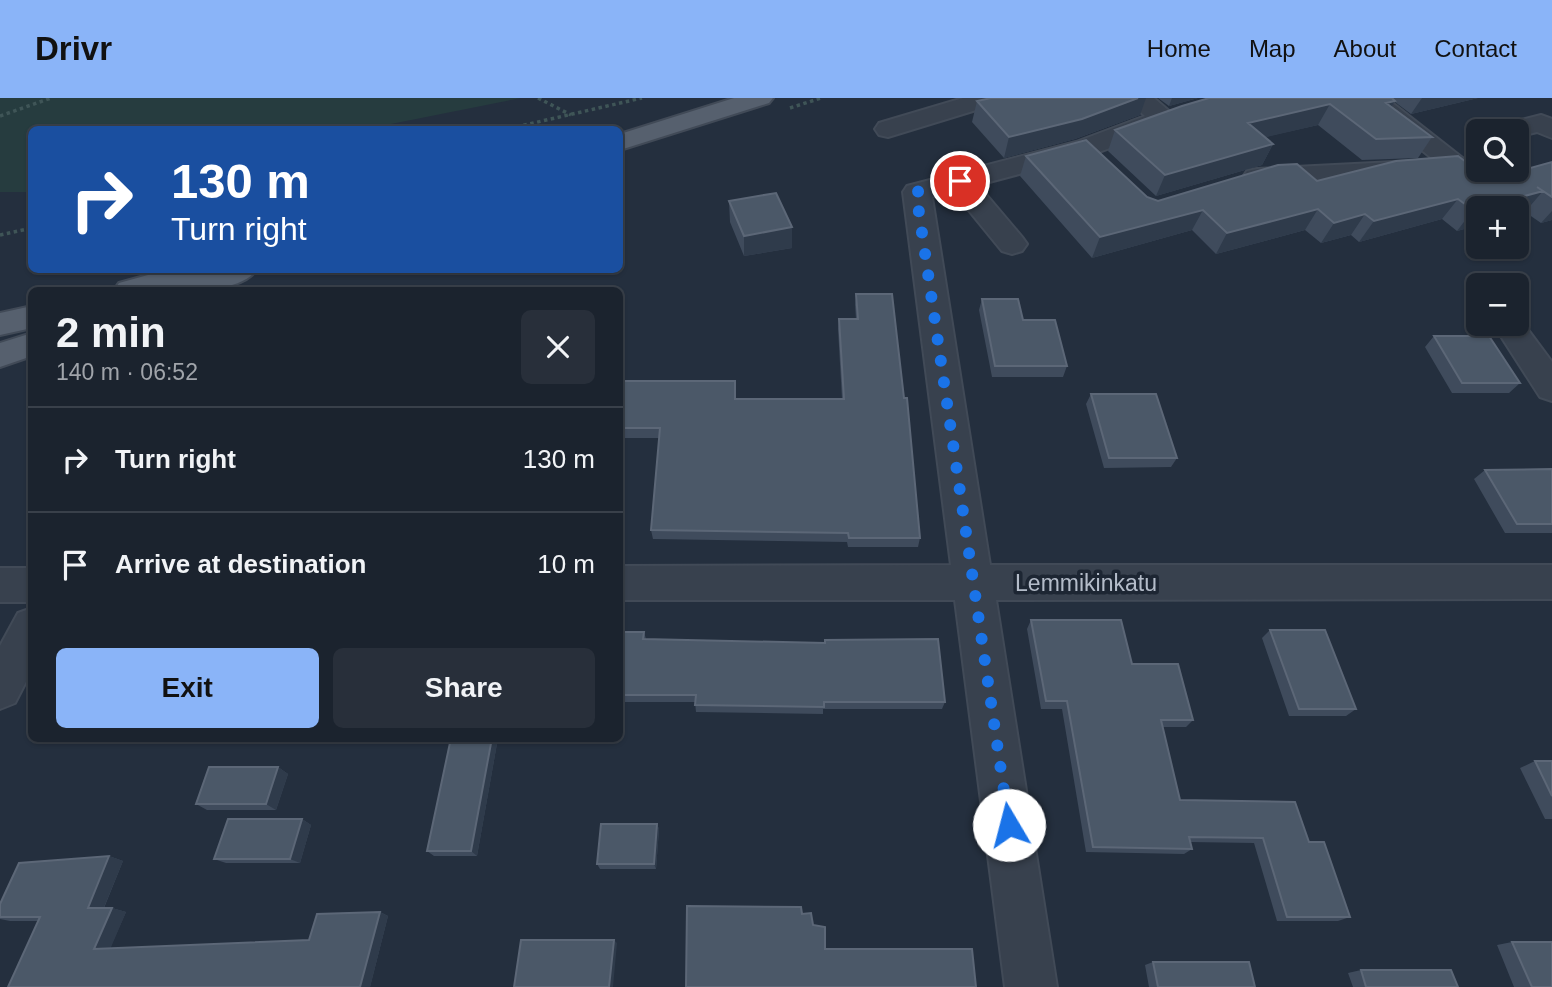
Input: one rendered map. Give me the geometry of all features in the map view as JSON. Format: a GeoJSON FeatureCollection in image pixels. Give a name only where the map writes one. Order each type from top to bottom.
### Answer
{"type":"FeatureCollection","features":[{"type":"Feature","properties":{"kind":"main road"},"geometry":{"type":"LineString","coordinates":[[623,141],[760,98]]}},
{"type":"Feature","properties":{"kind":"main road"},"geometry":{"type":"LineString","coordinates":[[140,287],[190,273]]}},
{"type":"Feature","properties":{"kind":"main road"},"geometry":{"type":"LineString","coordinates":[[191,287],[232,273]]}},
{"type":"Feature","properties":{"kind":"main road"},"geometry":{"type":"LineString","coordinates":[[0,324],[28,319]]}},
{"type":"Feature","properties":{"kind":"main road"},"geometry":{"type":"LineString","coordinates":[[0,330],[28,320]]}},
{"type":"Feature","properties":{"kind":"main road"},"geometry":{"type":"LineString","coordinates":[[0,355],[28,345]]}},
{"type":"Feature","properties":{"kind":"street"},"geometry":{"type":"LineString","coordinates":[[888,129],[990,98]]}},
{"type":"Feature","properties":{"kind":"street"},"geometry":{"type":"LineString","coordinates":[[1031,987],[975,583],[916,192],[960,181],[1095,157],[1177,114],[1138,98]]}},
{"type":"Feature","properties":{"kind":"street"},"geometry":{"type":"LineString","coordinates":[[1226,187],[1264,175],[1428,170],[1455,163],[1453,147],[1370,98]]}},
{"type":"Feature","properties":{"kind":"street"},"geometry":{"type":"LineString","coordinates":[[1542,98],[1552,106]]}},
{"type":"Feature","properties":{"kind":"street"},"geometry":{"type":"LineString","coordinates":[[1529,126],[1541,123],[1552,130]]}},
{"type":"Feature","properties":{"kind":"street"},"geometry":{"type":"LineString","coordinates":[[960,181],[1012,244]]}},
{"type":"Feature","properties":{"kind":"street"},"geometry":{"type":"LineString","coordinates":[[1516,336],[1552,388]]}},
{"type":"Feature","properties":{"kind":"street","name":"Lemmikinkatu"},"geometry":{"type":"LineString","coordinates":[[623,583],[1552,582]]}},
{"type":"Feature","properties":{"kind":"street"},"geometry":{"type":"LineString","coordinates":[[0,585],[28,585]]}},
{"type":"Feature","properties":{"kind":"street"},"geometry":{"type":"LineString","coordinates":[[0,689],[28,634]]}},
{"type":"Feature","properties":{"kind":"path"},"geometry":{"type":"LineString","coordinates":[[0,116],[51,98]]}},
{"type":"Feature","properties":{"kind":"path"},"geometry":{"type":"LineString","coordinates":[[538,98],[571,115]]}},
{"type":"Feature","properties":{"kind":"path"},"geometry":{"type":"LineString","coordinates":[[521,126],[642,98]]}},
{"type":"Feature","properties":{"kind":"path"},"geometry":{"type":"LineString","coordinates":[[0,235],[28,229]]}},
{"type":"Feature","properties":{"kind":"green space"},"geometry":{"type":"Polygon","coordinates":[[[0,98],[521,98],[381,126],[28,126],[28,192],[0,192],[0,98]]]}},
{"type":"Feature","properties":{"kind":"building"},"geometry":{"type":"Polygon","coordinates":[[[991,98],[1138,98],[1082,119],[1009,137],[977,101],[991,98]]]}},
{"type":"Feature","properties":{"kind":"building"},"geometry":{"type":"Polygon","coordinates":[[[1209,98],[1392,98],[1395,101],[1386,103],[1432,137],[1376,139],[1330,104],[1248,123],[1273,144],[1165,175],[1115,130],[1209,98]]]}},
{"type":"Feature","properties":{"kind":"building"},"geometry":{"type":"Polygon","coordinates":[[[1086,140],[1147,197],[1158,201],[1278,165],[1297,164],[1317,181],[1396,161],[1458,156],[1466,162],[1466,182],[1529,182],[1529,168],[1552,162],[1552,197],[1543,191],[1525,196],[1466,196],[1466,205],[1458,199],[1374,221],[1365,214],[1334,223],[1318,209],[1227,233],[1203,210],[1100,237],[1026,156],[1086,140]]]}},
{"type":"Feature","properties":{"kind":"building"},"geometry":{"type":"Polygon","coordinates":[[[776,193],[792,227],[744,236],[729,201],[776,193]]]}},
{"type":"Feature","properties":{"kind":"building"},"geometry":{"type":"Polygon","coordinates":[[[856,294],[892,294],[904,398],[907,398],[920,538],[849,538],[848,533],[651,530],[660,428],[623,428],[623,381],[735,381],[735,399],[844,399],[839,319],[858,319],[856,294]]]}},
{"type":"Feature","properties":{"kind":"building"},"geometry":{"type":"Polygon","coordinates":[[[982,299],[1018,299],[1023,320],[1055,320],[1067,366],[995,366],[982,299]]]}},
{"type":"Feature","properties":{"kind":"building"},"geometry":{"type":"Polygon","coordinates":[[[1434,336],[1489,336],[1520,383],[1462,383],[1434,336]]]}},
{"type":"Feature","properties":{"kind":"building"},"geometry":{"type":"Polygon","coordinates":[[[1091,394],[1156,394],[1177,458],[1109,458],[1091,394]]]}},
{"type":"Feature","properties":{"kind":"building"},"geometry":{"type":"Polygon","coordinates":[[[1552,469],[1552,524],[1517,524],[1485,470],[1552,469]]]}},
{"type":"Feature","properties":{"kind":"building"},"geometry":{"type":"Polygon","coordinates":[[[1031,620],[1121,620],[1132,664],[1178,664],[1193,720],[1161,720],[1180,800],[1295,802],[1309,842],[1324,842],[1350,917],[1287,917],[1263,838],[1189,837],[1192,849],[1093,847],[1067,701],[1046,701],[1031,620]]]}},
{"type":"Feature","properties":{"kind":"building"},"geometry":{"type":"Polygon","coordinates":[[[1270,630],[1325,630],[1356,709],[1299,709],[1270,630]]]}},
{"type":"Feature","properties":{"kind":"building"},"geometry":{"type":"Polygon","coordinates":[[[623,632],[644,632],[643,639],[825,643],[825,640],[938,639],[945,702],[824,702],[824,707],[695,705],[696,695],[623,695],[623,632]]]}},
{"type":"Feature","properties":{"kind":"building"},"geometry":{"type":"Polygon","coordinates":[[[450,742],[491,742],[471,851],[427,851],[450,742]]]}},
{"type":"Feature","properties":{"kind":"building"},"geometry":{"type":"Polygon","coordinates":[[[1535,761],[1552,761],[1552,796],[1535,761]]]}},
{"type":"Feature","properties":{"kind":"building"},"geometry":{"type":"Polygon","coordinates":[[[209,767],[278,767],[266,804],[196,804],[209,767]]]}},
{"type":"Feature","properties":{"kind":"building"},"geometry":{"type":"Polygon","coordinates":[[[228,819],[302,819],[290,859],[214,859],[228,819]]]}},
{"type":"Feature","properties":{"kind":"building"},"geometry":{"type":"Polygon","coordinates":[[[601,824],[657,824],[654,864],[597,864],[601,824]]]}},
{"type":"Feature","properties":{"kind":"building"},"geometry":{"type":"Polygon","coordinates":[[[109,856],[88,908],[112,908],[94,949],[309,940],[317,914],[380,912],[360,987],[8,987],[40,917],[0,917],[0,904],[19,863],[109,856]]]}},
{"type":"Feature","properties":{"kind":"building"},"geometry":{"type":"Polygon","coordinates":[[[687,906],[801,907],[802,914],[811,913],[813,925],[825,927],[825,949],[972,949],[976,987],[686,987],[687,906]]]}},
{"type":"Feature","properties":{"kind":"building"},"geometry":{"type":"Polygon","coordinates":[[[521,940],[614,940],[609,987],[514,987],[521,940]]]}},
{"type":"Feature","properties":{"kind":"building"},"geometry":{"type":"Polygon","coordinates":[[[1512,942],[1552,942],[1552,987],[1532,987],[1512,942]]]}},
{"type":"Feature","properties":{"kind":"building"},"geometry":{"type":"Polygon","coordinates":[[[1153,962],[1249,962],[1255,987],[1158,987],[1153,962]]]}},
{"type":"Feature","properties":{"kind":"building"},"geometry":{"type":"Polygon","coordinates":[[[1361,970],[1451,970],[1458,987],[1366,987],[1361,970]]]}},
{"type":"Feature","properties":{"kind":"route"},"geometry":{"type":"LineString","coordinates":[[960,181],[916,192],[1009,825]]}}]}
